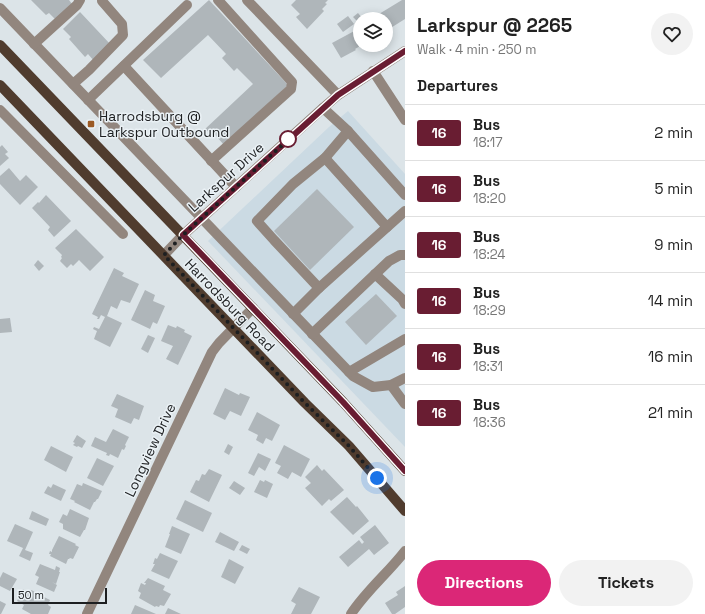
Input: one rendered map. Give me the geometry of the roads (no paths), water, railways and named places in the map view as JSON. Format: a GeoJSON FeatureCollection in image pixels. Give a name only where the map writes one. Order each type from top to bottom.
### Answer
{"type":"FeatureCollection","features":[{"type":"Feature","properties":{"kind":"main road","name":"Harrodsburg Road"},"geometry":{"type":"LineString","coordinates":[[0,45],[343,402],[405,471]]}},
{"type":"Feature","properties":{"kind":"main road","name":"Harrodsburg Road"},"geometry":{"type":"LineString","coordinates":[[0,85],[305,403],[349,446],[405,511]]}},
{"type":"Feature","properties":{"kind":"street"},"geometry":{"type":"LineString","coordinates":[[34,44],[77,5],[80,0]]}},
{"type":"Feature","properties":{"kind":"street"},"geometry":{"type":"LineString","coordinates":[[211,161],[291,89],[292,82],[218,0]]}},
{"type":"Feature","properties":{"kind":"street"},"geometry":{"type":"LineString","coordinates":[[247,0],[338,95]]}},
{"type":"Feature","properties":{"kind":"street"},"geometry":{"type":"LineString","coordinates":[[73,84],[90,70],[123,35],[122,24],[102,1]]}},
{"type":"Feature","properties":{"kind":"street"},"geometry":{"type":"LineString","coordinates":[[88,100],[187,5]]}},
{"type":"Feature","properties":{"kind":"street"},"geometry":{"type":"LineString","coordinates":[[0,8],[351,374],[373,387],[391,385],[405,378]]}},
{"type":"Feature","properties":{"kind":"street","name":"Larkspur Drive"},"geometry":{"type":"LineString","coordinates":[[164,255],[201,218],[338,95],[405,51]]}},
{"type":"Feature","properties":{"kind":"street"},"geometry":{"type":"LineString","coordinates":[[124,66],[236,187]]}},
{"type":"Feature","properties":{"kind":"street"},"geometry":{"type":"LineString","coordinates":[[373,71],[405,120]]}},
{"type":"Feature","properties":{"kind":"street"},"geometry":{"type":"LineString","coordinates":[[323,108],[348,131],[405,195]]}},
{"type":"Feature","properties":{"kind":"street"},"geometry":{"type":"LineString","coordinates":[[0,110],[122,234]]}},
{"type":"Feature","properties":{"kind":"street"},"geometry":{"type":"LineString","coordinates":[[319,288],[257,221],[293,184],[325,158],[348,131]]}},
{"type":"Feature","properties":{"kind":"street"},"geometry":{"type":"LineString","coordinates":[[325,158],[387,227]]}},
{"type":"Feature","properties":{"kind":"street"},"geometry":{"type":"LineString","coordinates":[[293,314],[319,288],[405,211]]}},
{"type":"Feature","properties":{"kind":"street"},"geometry":{"type":"LineString","coordinates":[[312,334],[393,258],[400,255],[405,255]]}},
{"type":"Feature","properties":{"kind":"street"},"geometry":{"type":"LineString","coordinates":[[375,274],[402,299],[405,304]]}},
{"type":"Feature","properties":{"kind":"street","name":"Longview Drive"},"geometry":{"type":"LineString","coordinates":[[87,614],[212,352],[253,308]]}},
{"type":"Feature","properties":{"kind":"street"},"geometry":{"type":"LineString","coordinates":[[351,374],[405,340]]}},
{"type":"Feature","properties":{"kind":"street"},"geometry":{"type":"LineString","coordinates":[[391,385],[405,404]]}},
{"type":"Feature","properties":{"kind":"street"},"geometry":{"type":"LineString","coordinates":[[351,614],[405,551]]}},
{"type":"Feature","properties":{"kind":"place","name":"Harrodsburg @ Larkspur Outbound"},"geometry":{"type":"Point","coordinates":[91,124]}}]}
